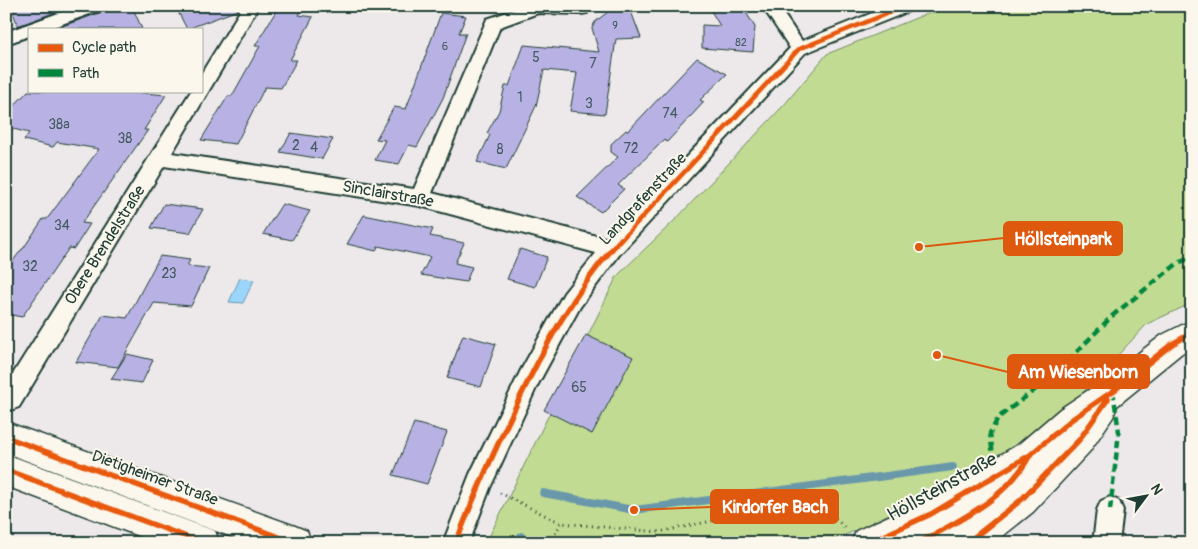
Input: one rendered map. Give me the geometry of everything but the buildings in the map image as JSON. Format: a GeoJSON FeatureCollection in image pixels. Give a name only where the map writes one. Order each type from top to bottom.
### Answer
{"type":"FeatureCollection","features":[{"type":"Feature","properties":{"kind":"street"},"geometry":{"type":"LineString","coordinates":[[33,28],[95,6]]}},
{"type":"Feature","properties":{"kind":"street","name":"Obere Brendelstraße"},"geometry":{"type":"LineString","coordinates":[[202,87],[248,11],[246,6]]}},
{"type":"Feature","properties":{"kind":"street"},"geometry":{"type":"LineString","coordinates":[[770,6],[799,49]]}},
{"type":"Feature","properties":{"kind":"street","name":"Landgrafenstraße"},"geometry":{"type":"LineString","coordinates":[[456,543],[479,483],[529,378],[572,300],[612,249],[799,49],[906,6]]}},
{"type":"Feature","properties":{"kind":"street"},"geometry":{"type":"LineString","coordinates":[[420,198],[493,23],[536,8],[581,9]]}},
{"type":"Feature","properties":{"kind":"street"},"geometry":{"type":"LineString","coordinates":[[6,38],[28,30]]}},
{"type":"Feature","properties":{"kind":"street","name":"Obere Brendelstraße"},"geometry":{"type":"LineString","coordinates":[[11,399],[199,92]]}},
{"type":"Feature","properties":{"kind":"street","name":"Sinclairstraße"},"geometry":{"type":"LineString","coordinates":[[159,158],[420,198],[612,249]]}},
{"type":"Feature","properties":{"kind":"street","name":"Höllsteinstraße"},"geometry":{"type":"LineString","coordinates":[[859,538],[931,514],[1030,454],[1071,420],[1113,391],[1172,344],[1192,333]]}},
{"type":"Feature","properties":{"kind":"street","name":"Höllsteinstraße"},"geometry":{"type":"LineString","coordinates":[[967,543],[1021,500],[1073,446],[1113,391]]}},
{"type":"Feature","properties":{"kind":"street","name":"Dietigheimer Straße"},"geometry":{"type":"LineString","coordinates":[[6,437],[295,543]]}},
{"type":"Feature","properties":{"kind":"street","name":"Höllsteinstraße"},"geometry":{"type":"LineString","coordinates":[[919,543],[976,509],[1006,487],[1021,473],[1030,454]]}},
{"type":"Feature","properties":{"kind":"street"},"geometry":{"type":"LineString","coordinates":[[6,470],[202,543]]}},
{"type":"Feature","properties":{"kind":"street"},"geometry":{"type":"LineString","coordinates":[[1106,543],[1110,510]]}},
{"type":"Feature","properties":{"kind":"path"},"geometry":{"type":"LineString","coordinates":[[479,483],[561,523],[659,532],[712,521],[768,513],[807,512],[832,515],[859,538]]}},
{"type":"Feature","properties":{"kind":"path"},"geometry":{"type":"LineString","coordinates":[[550,543],[561,523]]}},
{"type":"Feature","properties":{"kind":"green space"},"geometry":{"type":"Polygon","coordinates":[[[946,6],[1192,6],[1192,303],[1147,324],[1064,413],[994,463],[850,533],[824,543],[486,543],[617,276],[677,218],[784,105],[827,54],[946,6]]]}},
{"type":"Feature","properties":{"kind":"water"},"geometry":{"type":"Polygon","coordinates":[[[240,278],[254,280],[243,303],[229,302],[240,278]]]}},
{"type":"Feature","properties":{"kind":"waterway"},"geometry":{"type":"LineString","coordinates":[[543,493],[634,510],[953,467]]}},
{"type":"Feature","properties":{"kind":"waterway"},"geometry":{"type":"LineString","coordinates":[[518,543],[521,536]]}},
{"type":"Feature","properties":{"kind":"marked path"},"geometry":{"type":"LineString","coordinates":[[994,463],[990,433],[999,417],[1053,376],[1112,316],[1178,263],[1192,257]]}},
{"type":"Feature","properties":{"kind":"marked path"},"geometry":{"type":"LineString","coordinates":[[1110,510],[1119,432],[1113,391]]}},
{"type":"Feature","properties":{"kind":"marked path"},"geometry":{"type":"LineString","coordinates":[[6,406],[11,399]]}},
{"type":"Feature","properties":{"kind":"cycle path"},"geometry":{"type":"LineString","coordinates":[[456,543],[479,483],[529,378],[572,300],[612,249],[799,49],[906,6]]}},
{"type":"Feature","properties":{"kind":"cycle path"},"geometry":{"type":"LineString","coordinates":[[868,543],[931,514],[1030,455],[1071,420],[1113,391],[1172,344],[1192,333]]}},
{"type":"Feature","properties":{"kind":"cycle path"},"geometry":{"type":"LineString","coordinates":[[967,543],[1021,500],[1079,440],[1108,399]]}},
{"type":"Feature","properties":{"kind":"cycle path"},"geometry":{"type":"LineString","coordinates":[[6,437],[295,543]]}},
{"type":"Feature","properties":{"kind":"cycle path"},"geometry":{"type":"LineString","coordinates":[[919,543],[974,511],[1002,492],[1021,472],[1030,455]]}},
{"type":"Feature","properties":{"kind":"cycle path"},"geometry":{"type":"LineString","coordinates":[[6,470],[203,543]]}},
{"type":"Feature","properties":{"kind":"place","name":"Höllsteinpark"},"geometry":{"type":"Point","coordinates":[919,247]}},
{"type":"Feature","properties":{"kind":"place","name":"Am Wiesenborn"},"geometry":{"type":"Point","coordinates":[937,355]}},
{"type":"Feature","properties":{"kind":"place","name":"Kirdorfer Bach"},"geometry":{"type":"Point","coordinates":[634,510]}}]}
